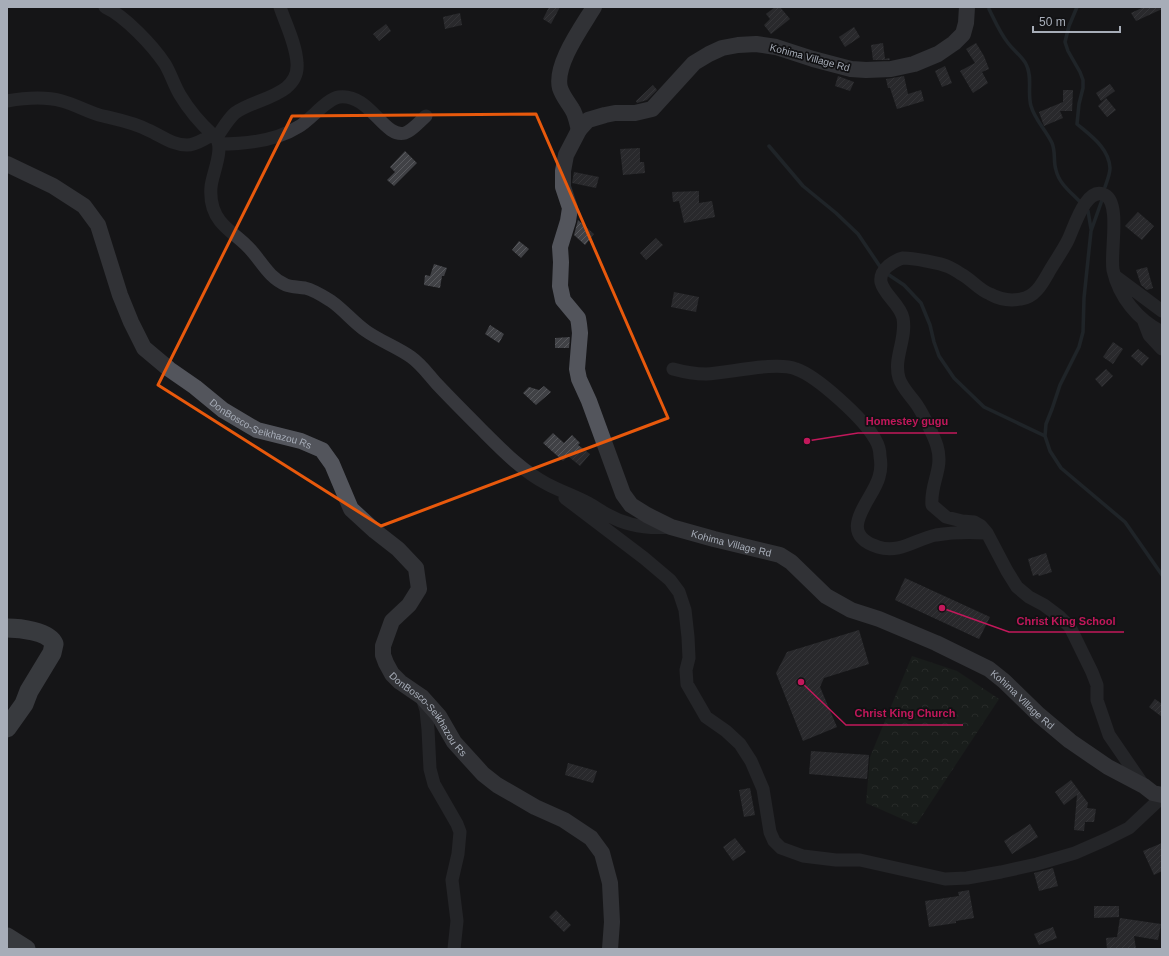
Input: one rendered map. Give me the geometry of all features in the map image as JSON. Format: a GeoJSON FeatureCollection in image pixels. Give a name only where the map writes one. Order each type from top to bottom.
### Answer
{"type":"FeatureCollection","features":[{"type":"Feature","properties":{"kind":"highway"},"geometry":{"type":"LineString","coordinates":[[7,628],[21,628],[50,637],[54,644],[52,653],[29,691],[24,704],[7,728]]}},
{"type":"Feature","properties":{"kind":"highway"},"geometry":{"type":"LineString","coordinates":[[7,937],[26,949]]}},
{"type":"Feature","properties":{"kind":"main road"},"geometry":{"type":"LineString","coordinates":[[579,130],[573,110],[564,98],[560,86],[559,72],[564,59],[594,7]]}},
{"type":"Feature","properties":{"kind":"main road","name":"Kohima Village Rd"},"geometry":{"type":"LineString","coordinates":[[967,7],[966,23],[963,34],[954,43],[938,54],[914,64],[891,69],[851,69],[813,60],[776,47],[756,44],[738,45],[722,48],[708,54],[694,63],[652,109],[635,113],[615,113],[588,120],[579,130],[566,155],[563,171],[563,187],[570,208],[568,221],[560,247],[560,286],[563,300],[578,318],[579,324],[580,333],[577,369],[579,379],[623,494],[632,505],[670,527],[780,555],[791,562],[826,596],[851,610],[878,619],[936,643],[989,670],[1070,741],[1108,767],[1144,786],[1153,793],[1162,796]]}},
{"type":"Feature","properties":{"kind":"main road","name":"DonBosco-Seikhazou Rs"},"geometry":{"type":"LineString","coordinates":[[7,164],[53,186],[84,206],[95,220],[98,225],[120,295],[144,348],[223,410],[257,430],[301,441],[322,450],[332,464],[351,509],[398,549],[416,568],[419,589],[409,605],[392,621],[383,646],[383,655],[392,674],[400,682],[422,697],[439,716],[454,742],[483,774],[497,785],[535,807],[564,820],[591,838],[602,853],[610,883],[612,922],[610,949]]}},
{"type":"Feature","properties":{"kind":"street"},"geometry":{"type":"LineString","coordinates":[[105,7],[119,14],[147,42],[165,64],[180,94],[193,114],[216,139],[218,158],[211,187],[211,199],[215,212],[220,221],[230,232],[248,246],[268,271],[286,285],[307,289],[327,299],[366,331],[399,349],[418,362],[435,382],[513,460],[644,558],[670,580],[679,592],[685,610],[689,658],[686,670],[687,684],[706,717],[726,731],[740,744],[751,761],[762,789],[770,832],[774,841],[781,848],[803,856],[836,860],[860,860],[945,879],[967,878],[1037,864],[1075,853],[1129,828],[1162,796]]}},
{"type":"Feature","properties":{"kind":"street"},"geometry":{"type":"LineString","coordinates":[[216,139],[234,114],[246,106],[284,91],[297,73],[298,64],[295,47],[291,40],[280,7]]}},
{"type":"Feature","properties":{"kind":"street"},"geometry":{"type":"LineString","coordinates":[[7,101],[22,99],[60,100],[88,111],[148,129],[165,140],[179,145],[190,145],[199,142],[206,137],[252,142],[278,136],[297,128],[309,120],[330,100],[338,97],[346,97],[361,102],[387,127],[396,133],[404,133],[411,130],[426,116]]}},
{"type":"Feature","properties":{"kind":"street"},"geometry":{"type":"LineString","coordinates":[[1144,786],[1109,735],[1098,700],[1097,685],[1070,628],[1060,616],[1029,597],[1017,587],[987,533],[981,526],[974,522],[946,517],[932,505],[931,495],[940,460],[937,446],[918,407],[900,379],[898,355],[902,343],[904,328],[902,317],[894,301],[884,289],[881,281],[883,271],[893,262],[902,258],[948,266],[963,275],[988,294],[999,298],[1012,300],[1024,299],[1034,293],[1041,286],[1068,239],[1085,203],[1097,193],[1102,193],[1109,197],[1114,213],[1112,258],[1115,276],[1122,296],[1152,327],[1162,332]]}},
{"type":"Feature","properties":{"kind":"street"},"geometry":{"type":"LineString","coordinates":[[1115,276],[1162,311]]}},
{"type":"Feature","properties":{"kind":"street"},"geometry":{"type":"LineString","coordinates":[[1142,317],[1149,335],[1162,350]]}},
{"type":"Feature","properties":{"kind":"street"},"geometry":{"type":"LineString","coordinates":[[673,369],[695,374],[707,374],[768,367],[791,367],[798,369],[826,387],[866,427],[878,446],[880,455],[880,477],[865,503],[858,525],[860,534],[872,544],[879,547],[895,549],[935,535],[969,532],[987,533]]}},
{"type":"Feature","properties":{"kind":"street"},"geometry":{"type":"LineString","coordinates":[[548,485],[577,497],[608,516],[625,523],[640,527],[670,527]]}},
{"type":"Feature","properties":{"kind":"street"},"geometry":{"type":"LineString","coordinates":[[422,697],[426,710],[430,769],[434,784],[460,832],[458,854],[452,880],[457,921],[454,949]]}},
{"type":"Feature","properties":{"kind":"highlighted area"},"geometry":{"type":"Polygon","coordinates":[[[536,114],[668,418],[381,526],[158,385],[292,116],[536,114]]]}},
{"type":"Feature","properties":{"kind":"green space"},"geometry":{"type":"Polygon","coordinates":[[[912,656],[957,671],[999,699],[916,825],[866,803],[870,757],[912,656]]]}},
{"type":"Feature","properties":{"kind":"building"},"geometry":{"type":"Polygon","coordinates":[[[549,7],[560,7],[551,24],[543,19],[549,7]]]}},
{"type":"Feature","properties":{"kind":"building"},"geometry":{"type":"Polygon","coordinates":[[[775,7],[780,7],[790,19],[771,34],[764,25],[770,19],[766,14],[775,7]]]}},
{"type":"Feature","properties":{"kind":"building"},"geometry":{"type":"Polygon","coordinates":[[[1144,7],[1162,7],[1162,9],[1136,21],[1131,13],[1144,7]]]}},
{"type":"Feature","properties":{"kind":"building"},"geometry":{"type":"Polygon","coordinates":[[[460,13],[462,25],[445,29],[443,17],[460,13]]]}},
{"type":"Feature","properties":{"kind":"building"},"geometry":{"type":"Polygon","coordinates":[[[386,24],[391,31],[379,41],[373,34],[386,24]]]}},
{"type":"Feature","properties":{"kind":"building"},"geometry":{"type":"Polygon","coordinates":[[[854,27],[860,37],[845,47],[839,37],[854,27]]]}},
{"type":"Feature","properties":{"kind":"building"},"geometry":{"type":"Polygon","coordinates":[[[883,43],[885,59],[889,58],[890,60],[873,60],[871,45],[883,43]]]}},
{"type":"Feature","properties":{"kind":"building"},"geometry":{"type":"Polygon","coordinates":[[[976,43],[984,56],[989,69],[982,72],[988,83],[973,93],[960,71],[975,63],[966,49],[976,43]]]}},
{"type":"Feature","properties":{"kind":"building"},"geometry":{"type":"Polygon","coordinates":[[[945,66],[952,83],[942,87],[935,71],[945,66]]]}},
{"type":"Feature","properties":{"kind":"building"},"geometry":{"type":"Polygon","coordinates":[[[838,76],[854,82],[850,91],[835,86],[838,76]]]}},
{"type":"Feature","properties":{"kind":"building"},"geometry":{"type":"Polygon","coordinates":[[[904,76],[908,94],[921,90],[924,101],[897,109],[890,88],[888,88],[886,79],[904,76]]]}},
{"type":"Feature","properties":{"kind":"building"},"geometry":{"type":"Polygon","coordinates":[[[1110,84],[1115,91],[1101,101],[1096,93],[1110,84]]]}},
{"type":"Feature","properties":{"kind":"building"},"geometry":{"type":"Polygon","coordinates":[[[653,85],[657,90],[647,100],[637,103],[636,101],[653,85]]]}},
{"type":"Feature","properties":{"kind":"building"},"geometry":{"type":"Polygon","coordinates":[[[1063,90],[1073,90],[1072,111],[1060,111],[1063,118],[1044,126],[1039,112],[1063,102],[1063,90]]]}},
{"type":"Feature","properties":{"kind":"building"},"geometry":{"type":"Polygon","coordinates":[[[1106,98],[1116,110],[1107,117],[1098,106],[1106,98]]]}},
{"type":"Feature","properties":{"kind":"building"},"geometry":{"type":"Polygon","coordinates":[[[640,148],[640,162],[644,162],[645,173],[623,175],[620,149],[640,148]]]}},
{"type":"Feature","properties":{"kind":"building"},"geometry":{"type":"Polygon","coordinates":[[[405,151],[417,163],[394,186],[387,180],[395,172],[390,167],[405,151]]]}},
{"type":"Feature","properties":{"kind":"building"},"geometry":{"type":"Polygon","coordinates":[[[574,172],[599,177],[596,188],[572,183],[574,172]]]}},
{"type":"Feature","properties":{"kind":"building"},"geometry":{"type":"Polygon","coordinates":[[[699,191],[699,203],[712,201],[715,217],[684,223],[679,201],[673,202],[672,192],[699,191]]]}},
{"type":"Feature","properties":{"kind":"building"},"geometry":{"type":"Polygon","coordinates":[[[1138,212],[1154,226],[1142,240],[1125,226],[1138,212]]]}},
{"type":"Feature","properties":{"kind":"building"},"geometry":{"type":"Polygon","coordinates":[[[578,220],[594,234],[585,245],[574,235],[578,220]]]}},
{"type":"Feature","properties":{"kind":"building"},"geometry":{"type":"Polygon","coordinates":[[[656,238],[663,245],[646,260],[640,253],[656,238]]]}},
{"type":"Feature","properties":{"kind":"building"},"geometry":{"type":"Polygon","coordinates":[[[519,241],[529,249],[521,258],[512,250],[519,241]]]}},
{"type":"Feature","properties":{"kind":"building"},"geometry":{"type":"Polygon","coordinates":[[[434,264],[447,268],[444,276],[442,276],[440,288],[424,285],[425,275],[430,276],[434,264]]]}},
{"type":"Feature","properties":{"kind":"building"},"geometry":{"type":"Polygon","coordinates":[[[1147,267],[1153,288],[1147,290],[1141,285],[1136,270],[1147,267]]]}},
{"type":"Feature","properties":{"kind":"building"},"geometry":{"type":"Polygon","coordinates":[[[674,292],[699,297],[696,312],[671,307],[674,292]]]}},
{"type":"Feature","properties":{"kind":"building"},"geometry":{"type":"Polygon","coordinates":[[[490,325],[504,334],[499,343],[485,334],[490,325]]]}},
{"type":"Feature","properties":{"kind":"building"},"geometry":{"type":"Polygon","coordinates":[[[570,337],[569,348],[555,348],[555,338],[570,337]]]}},
{"type":"Feature","properties":{"kind":"building"},"geometry":{"type":"Polygon","coordinates":[[[1113,342],[1123,349],[1113,364],[1103,357],[1113,342]]]}},
{"type":"Feature","properties":{"kind":"building"},"geometry":{"type":"Polygon","coordinates":[[[1138,349],[1149,358],[1142,366],[1131,356],[1138,349]]]}},
{"type":"Feature","properties":{"kind":"building"},"geometry":{"type":"Polygon","coordinates":[[[1106,369],[1113,376],[1102,387],[1095,379],[1106,369]]]}},
{"type":"Feature","properties":{"kind":"building"},"geometry":{"type":"Polygon","coordinates":[[[544,386],[551,392],[536,405],[523,393],[529,387],[539,390],[544,386]]]}},
{"type":"Feature","properties":{"kind":"building"},"geometry":{"type":"Polygon","coordinates":[[[553,433],[564,443],[572,435],[580,443],[578,445],[590,454],[580,466],[568,456],[563,461],[543,443],[553,433]]]}},
{"type":"Feature","properties":{"kind":"building"},"geometry":{"type":"Polygon","coordinates":[[[1046,553],[1052,572],[1039,576],[1038,574],[1033,576],[1028,559],[1046,553]]]}},
{"type":"Feature","properties":{"kind":"building"},"geometry":{"type":"Polygon","coordinates":[[[905,578],[990,617],[979,639],[895,600],[905,578]]]}},
{"type":"Feature","properties":{"kind":"building"},"geometry":{"type":"Polygon","coordinates":[[[859,630],[869,664],[824,678],[820,687],[837,727],[803,741],[776,673],[787,652],[859,630]]]}},
{"type":"Feature","properties":{"kind":"building"},"geometry":{"type":"Polygon","coordinates":[[[1155,699],[1162,704],[1162,717],[1149,707],[1155,699]]]}},
{"type":"Feature","properties":{"kind":"building"},"geometry":{"type":"Polygon","coordinates":[[[811,751],[869,755],[867,779],[809,774],[811,751]]]}},
{"type":"Feature","properties":{"kind":"building"},"geometry":{"type":"Polygon","coordinates":[[[568,763],[597,771],[593,783],[565,775],[568,763]]]}},
{"type":"Feature","properties":{"kind":"building"},"geometry":{"type":"Polygon","coordinates":[[[1071,780],[1088,803],[1087,808],[1096,809],[1094,822],[1085,822],[1084,831],[1074,830],[1077,795],[1064,805],[1055,792],[1071,780]]]}},
{"type":"Feature","properties":{"kind":"building"},"geometry":{"type":"Polygon","coordinates":[[[750,788],[755,815],[744,817],[739,790],[750,788]]]}},
{"type":"Feature","properties":{"kind":"building"},"geometry":{"type":"Polygon","coordinates":[[[1030,824],[1038,837],[1012,854],[1004,841],[1030,824]]]}},
{"type":"Feature","properties":{"kind":"building"},"geometry":{"type":"Polygon","coordinates":[[[735,838],[746,852],[733,861],[723,847],[735,838]]]}},
{"type":"Feature","properties":{"kind":"building"},"geometry":{"type":"Polygon","coordinates":[[[1162,843],[1162,871],[1154,875],[1143,851],[1162,843]]]}},
{"type":"Feature","properties":{"kind":"building"},"geometry":{"type":"Polygon","coordinates":[[[1053,868],[1058,886],[1039,891],[1034,873],[1053,868]]]}},
{"type":"Feature","properties":{"kind":"building"},"geometry":{"type":"Polygon","coordinates":[[[969,890],[974,918],[956,921],[956,923],[929,927],[925,901],[959,896],[958,892],[969,890]]]}},
{"type":"Feature","properties":{"kind":"building"},"geometry":{"type":"Polygon","coordinates":[[[1094,906],[1119,906],[1119,917],[1094,918],[1094,906]]]}},
{"type":"Feature","properties":{"kind":"building"},"geometry":{"type":"Polygon","coordinates":[[[556,910],[571,925],[564,932],[549,917],[556,910]]]}},
{"type":"Feature","properties":{"kind":"building"},"geometry":{"type":"Polygon","coordinates":[[[1120,918],[1161,924],[1158,940],[1134,936],[1136,949],[1107,949],[1106,938],[1117,937],[1120,918]]]}},
{"type":"Feature","properties":{"kind":"building"},"geometry":{"type":"Polygon","coordinates":[[[1053,927],[1057,938],[1039,945],[1034,934],[1053,927]]]}},
{"type":"Feature","properties":{"kind":"waterway"},"geometry":{"type":"LineString","coordinates":[[1077,7],[1069,26],[1065,42],[1083,80],[1077,124],[1103,148],[1106,154],[1110,168],[1105,187]]}},
{"type":"Feature","properties":{"kind":"waterway"},"geometry":{"type":"LineString","coordinates":[[989,9],[1005,39],[1026,64],[1030,79],[1031,106],[1035,116],[1052,143],[1055,167],[1058,175],[1066,188],[1081,203]]}},
{"type":"Feature","properties":{"kind":"waterway"},"geometry":{"type":"LineString","coordinates":[[769,146],[803,186],[836,213],[858,234],[881,268]]}},
{"type":"Feature","properties":{"kind":"waterway"},"geometry":{"type":"LineString","coordinates":[[1102,200],[1091,231],[1084,298],[1083,332],[1079,347],[1060,385],[1046,424],[1045,436],[1050,451],[1061,468],[1125,522],[1162,575]]}},
{"type":"Feature","properties":{"kind":"waterway"},"geometry":{"type":"LineString","coordinates":[[1086,208],[1088,211],[1091,229]]}},
{"type":"Feature","properties":{"kind":"waterway"},"geometry":{"type":"LineString","coordinates":[[886,273],[904,285],[921,303],[930,325],[939,356],[954,378],[984,407],[1045,436]]}},
{"type":"Feature","properties":{"kind":"place","name":"Homestey gugu"},"geometry":{"type":"Point","coordinates":[807,441]}},
{"type":"Feature","properties":{"kind":"place","name":"Christ King School"},"geometry":{"type":"Point","coordinates":[942,608]}},
{"type":"Feature","properties":{"kind":"place","name":"Christ King Church"},"geometry":{"type":"Point","coordinates":[801,682]}}]}
